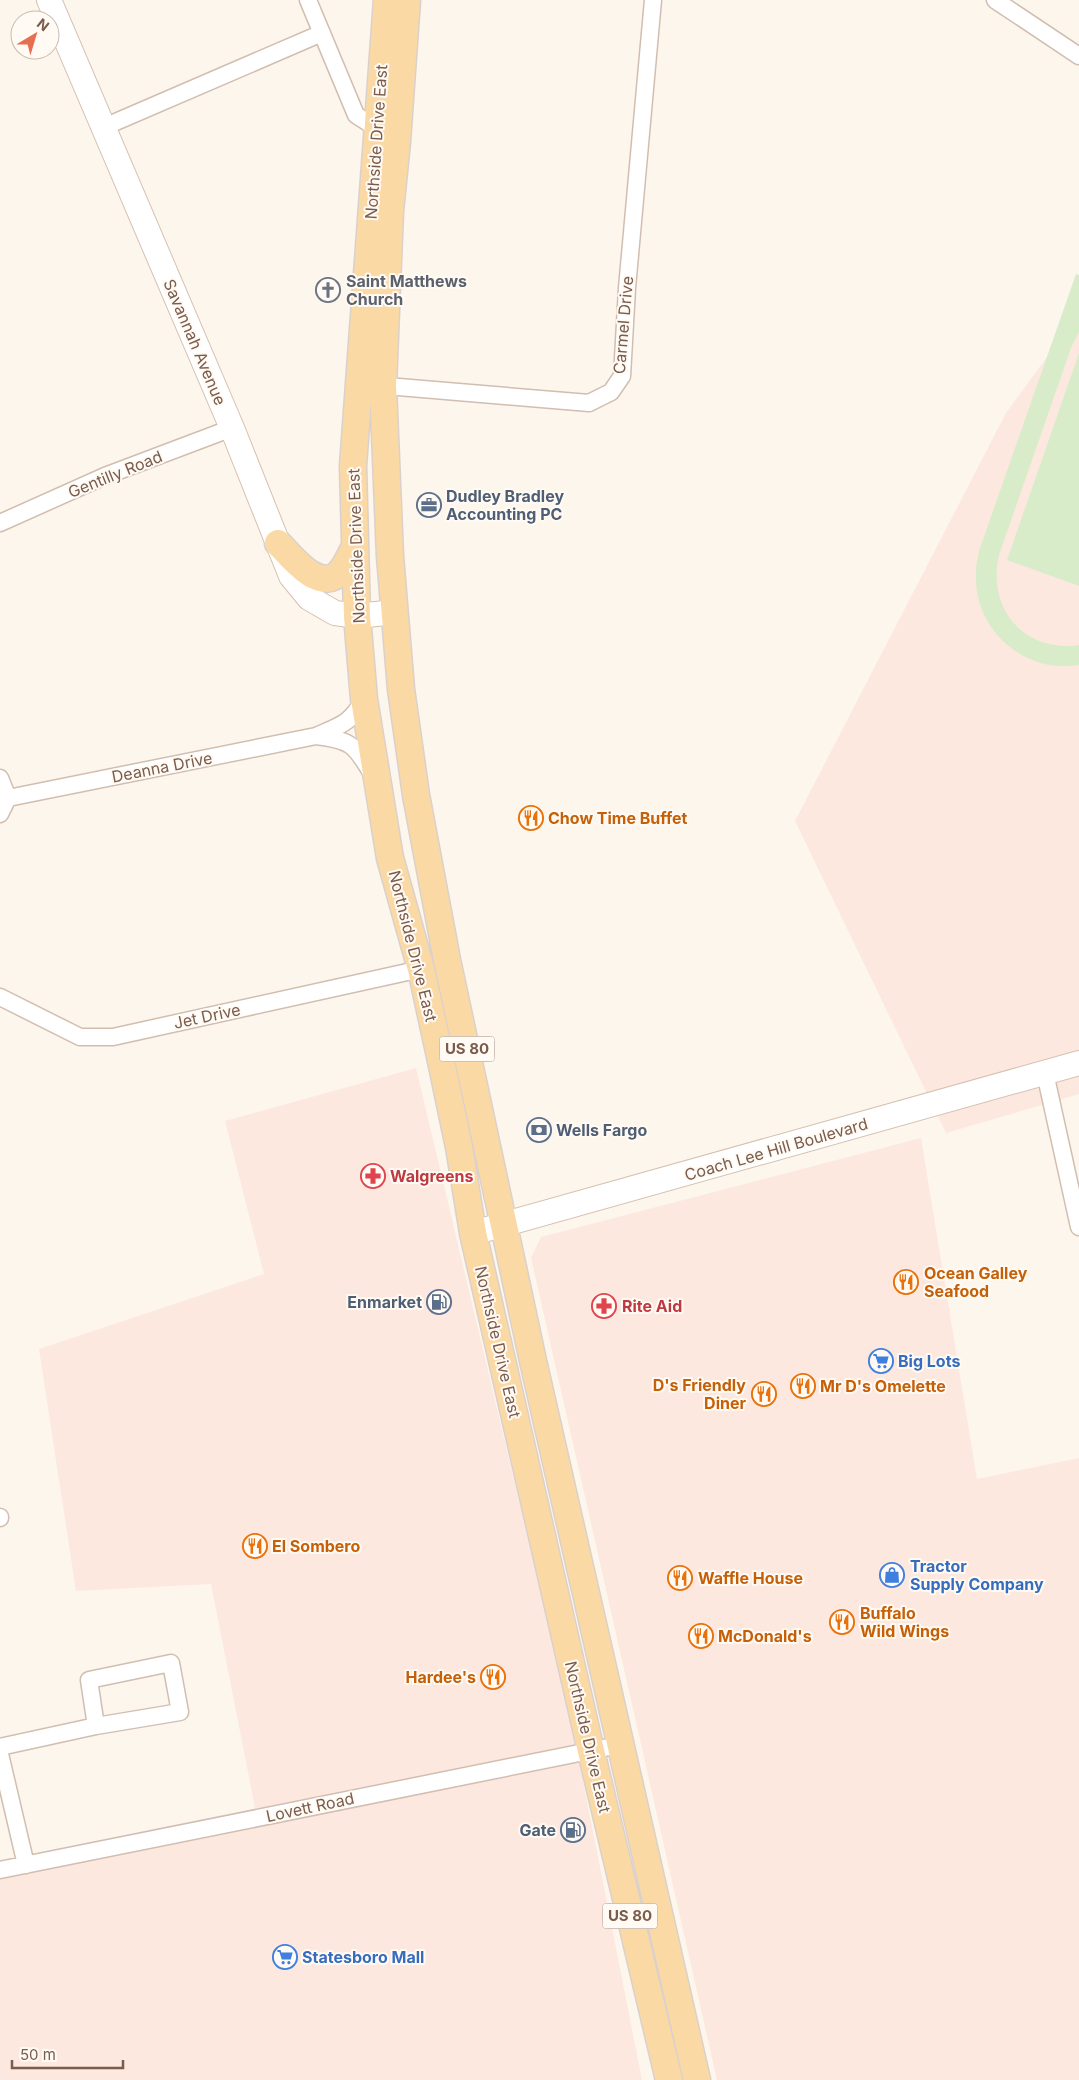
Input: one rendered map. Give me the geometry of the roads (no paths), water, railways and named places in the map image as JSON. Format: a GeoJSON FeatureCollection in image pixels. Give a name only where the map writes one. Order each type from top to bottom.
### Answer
{"type":"FeatureCollection","features":[{"type":"Feature","properties":{"kind":"main road","name":"Northside Drive East"},"geometry":{"type":"LineString","coordinates":[[387,0],[387,136],[371,384],[353,466],[357,616],[364,699],[390,858],[421,969],[459,1147],[473,1233],[590,1751],[669,2080]]}},
{"type":"Feature","properties":{"kind":"main road","name":"Northside Drive East"},"geometry":{"type":"LineString","coordinates":[[387,136],[407,0]]}},
{"type":"Feature","properties":{"kind":"main road","name":"Northside Drive East"},"geometry":{"type":"LineString","coordinates":[[371,384],[390,556],[401,689],[426,851],[447,960],[537,1380],[619,1746],[697,2080]]}},
{"type":"Feature","properties":{"kind":"main road"},"geometry":{"type":"LineString","coordinates":[[278,543],[310,574],[320,579],[332,578],[340,573],[354,548]]}},
{"type":"Feature","properties":{"kind":"street","name":"Savannah Avenue"},"geometry":{"type":"LineString","coordinates":[[49,0],[232,428],[291,576],[309,598],[335,613],[357,616],[395,612]]}},
{"type":"Feature","properties":{"kind":"street"},"geometry":{"type":"LineString","coordinates":[[308,0],[356,115],[387,136]]}},
{"type":"Feature","properties":{"kind":"street","name":"Carmel Drive"},"geometry":{"type":"LineString","coordinates":[[371,384],[589,403],[611,392],[622,376],[628,278],[653,0]]}},
{"type":"Feature","properties":{"kind":"street"},"geometry":{"type":"LineString","coordinates":[[994,0],[1016,6],[1079,56]]}},
{"type":"Feature","properties":{"kind":"street"},"geometry":{"type":"LineString","coordinates":[[104,127],[322,33]]}},
{"type":"Feature","properties":{"kind":"street","name":"Gentilly Road"},"geometry":{"type":"LineString","coordinates":[[0,523],[105,476],[232,428]]}},
{"type":"Feature","properties":{"kind":"street","name":"Deanna Drive"},"geometry":{"type":"LineString","coordinates":[[8,798],[316,736],[345,724],[355,715],[364,699]]}},
{"type":"Feature","properties":{"kind":"street","name":"Deanna Drive"},"geometry":{"type":"LineString","coordinates":[[316,736],[334,738],[352,745],[377,783]]}},
{"type":"Feature","properties":{"kind":"street"},"geometry":{"type":"LineString","coordinates":[[0,778],[8,798],[0,814]]}},
{"type":"Feature","properties":{"kind":"street","name":"Jet Drive"},"geometry":{"type":"LineString","coordinates":[[0,997],[80,1037],[113,1037],[421,969]]}},
{"type":"Feature","properties":{"kind":"street","name":"Coach Lee Hill Boulevard"},"geometry":{"type":"LineString","coordinates":[[473,1233],[505,1226],[1079,1063]]}},
{"type":"Feature","properties":{"kind":"street"},"geometry":{"type":"LineString","coordinates":[[1045,1073],[1079,1227]]}},
{"type":"Feature","properties":{"kind":"street"},"geometry":{"type":"LineString","coordinates":[[0,1746],[96,1726],[180,1712],[171,1663],[89,1680],[96,1726]]}},
{"type":"Feature","properties":{"kind":"street","name":"Lovett Road"},"geometry":{"type":"LineString","coordinates":[[0,1870],[619,1746]]}},
{"type":"Feature","properties":{"kind":"street"},"geometry":{"type":"LineString","coordinates":[[0,1754],[26,1865]]}},
{"type":"Feature","properties":{"kind":"place","name":"Saint Matthews Church"},"geometry":{"type":"Point","coordinates":[328,290]}},
{"type":"Feature","properties":{"kind":"place","name":"Dudley Bradley Accounting PC"},"geometry":{"type":"Point","coordinates":[429,505]}},
{"type":"Feature","properties":{"kind":"place","name":"Chow Time Buffet"},"geometry":{"type":"Point","coordinates":[531,818]}},
{"type":"Feature","properties":{"kind":"place","name":"Wells Fargo"},"geometry":{"type":"Point","coordinates":[539,1130]}},
{"type":"Feature","properties":{"kind":"place","name":"Walgreens"},"geometry":{"type":"Point","coordinates":[373,1176]}},
{"type":"Feature","properties":{"kind":"place","name":"Ocean Galley Seafood"},"geometry":{"type":"Point","coordinates":[906,1282]}},
{"type":"Feature","properties":{"kind":"place","name":"Enmarket"},"geometry":{"type":"Point","coordinates":[439,1302]}},
{"type":"Feature","properties":{"kind":"place","name":"Rite Aid"},"geometry":{"type":"Point","coordinates":[604,1306]}},
{"type":"Feature","properties":{"kind":"place","name":"Big Lots"},"geometry":{"type":"Point","coordinates":[881,1361]}},
{"type":"Feature","properties":{"kind":"place","name":"Mr D's Omelette"},"geometry":{"type":"Point","coordinates":[803,1386]}},
{"type":"Feature","properties":{"kind":"place","name":"D's Friendly Diner"},"geometry":{"type":"Point","coordinates":[764,1394]}},
{"type":"Feature","properties":{"kind":"place","name":"El Sombero"},"geometry":{"type":"Point","coordinates":[255,1546]}},
{"type":"Feature","properties":{"kind":"place","name":"Tractor Supply Company"},"geometry":{"type":"Point","coordinates":[892,1575]}},
{"type":"Feature","properties":{"kind":"place","name":"Waffle House"},"geometry":{"type":"Point","coordinates":[680,1578]}},
{"type":"Feature","properties":{"kind":"place","name":"Buffalo Wild Wings"},"geometry":{"type":"Point","coordinates":[842,1622]}},
{"type":"Feature","properties":{"kind":"place","name":"McDonald's"},"geometry":{"type":"Point","coordinates":[701,1636]}},
{"type":"Feature","properties":{"kind":"place","name":"Hardee's"},"geometry":{"type":"Point","coordinates":[493,1677]}},
{"type":"Feature","properties":{"kind":"place","name":"Gate"},"geometry":{"type":"Point","coordinates":[573,1830]}},
{"type":"Feature","properties":{"kind":"place","name":"Statesboro Mall"},"geometry":{"type":"Point","coordinates":[285,1957]}}]}
